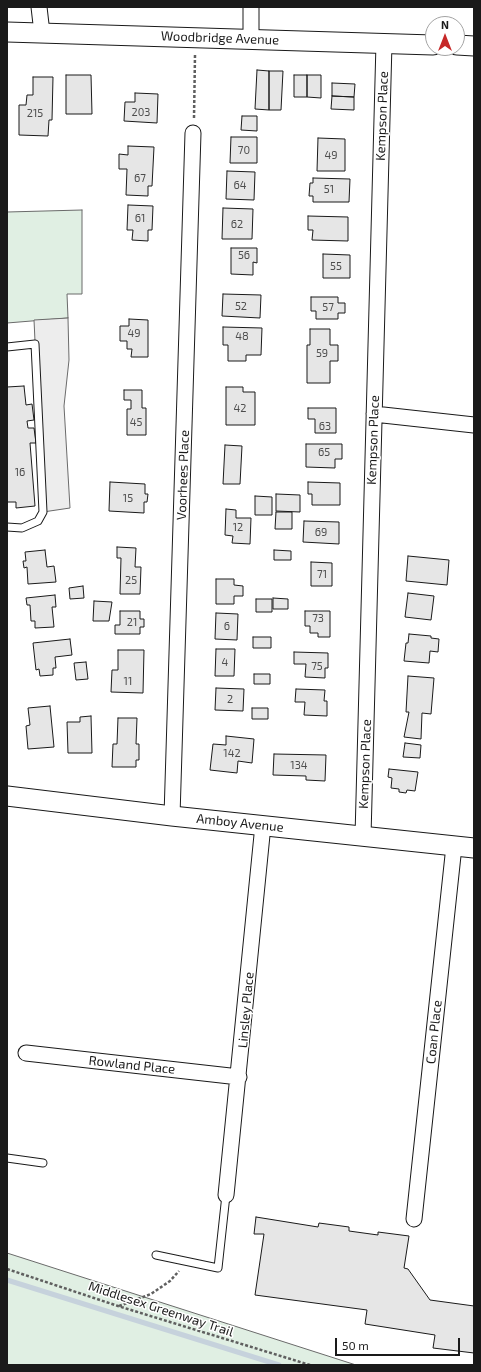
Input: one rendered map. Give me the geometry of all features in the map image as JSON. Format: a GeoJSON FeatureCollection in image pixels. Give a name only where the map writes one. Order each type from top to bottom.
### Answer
{"type":"FeatureCollection","features":[{"type":"Feature","properties":{"kind":"street"},"geometry":{"type":"LineString","coordinates":[[39,7],[42,34]]}},
{"type":"Feature","properties":{"kind":"street"},"geometry":{"type":"LineString","coordinates":[[251,7],[251,39]]}},
{"type":"Feature","properties":{"kind":"street","name":"Woodbridge Avenue"},"geometry":{"type":"LineString","coordinates":[[7,32],[425,45]]}},
{"type":"Feature","properties":{"kind":"street","name":"Kempson Place"},"geometry":{"type":"LineString","coordinates":[[363,836],[384,43]]}},
{"type":"Feature","properties":{"kind":"street","name":"Voorhees Place"},"geometry":{"type":"LineString","coordinates":[[172,816],[193,133]]}},
{"type":"Feature","properties":{"kind":"street"},"geometry":{"type":"LineString","coordinates":[[374,414],[474,425]]}},
{"type":"Feature","properties":{"kind":"street","name":"Amboy Avenue"},"geometry":{"type":"LineString","coordinates":[[7,796],[172,816],[474,848]]}},
{"type":"Feature","properties":{"kind":"street","name":"Linsley Place"},"geometry":{"type":"LineString","coordinates":[[226,1195],[263,825]]}},
{"type":"Feature","properties":{"kind":"street","name":"Coan Place"},"geometry":{"type":"LineString","coordinates":[[414,1219],[454,846]]}},
{"type":"Feature","properties":{"kind":"street","name":"Rowland Place"},"geometry":{"type":"LineString","coordinates":[[26,1053],[239,1077]]}},
{"type":"Feature","properties":{"kind":"lane"},"geometry":{"type":"LineString","coordinates":[[7,346],[35,344],[43,512],[38,521],[22,528],[7,527]]}},
{"type":"Feature","properties":{"kind":"lane"},"geometry":{"type":"LineString","coordinates":[[7,1158],[43,1163]]}},
{"type":"Feature","properties":{"kind":"lane"},"geometry":{"type":"LineString","coordinates":[[156,1255],[218,1268],[226,1195]]}},
{"type":"Feature","properties":{"kind":"path"},"geometry":{"type":"LineString","coordinates":[[193,133],[195,49]]}},
{"type":"Feature","properties":{"kind":"path"},"geometry":{"type":"LineString","coordinates":[[118,1306],[152,1294],[170,1281],[187,1262]]}},
{"type":"Feature","properties":{"kind":"path","name":"Middlesex Greenway Trail"},"geometry":{"type":"LineString","coordinates":[[7,1269],[118,1306],[310,1365]]}},
{"type":"Feature","properties":{"kind":"green space"},"geometry":{"type":"Polygon","coordinates":[[[82,210],[82,294],[67,294],[68,318],[7,323],[7,212],[82,210]]]}},
{"type":"Feature","properties":{"kind":"green space"},"geometry":{"type":"Polygon","coordinates":[[[7,1253],[356,1365],[7,1365],[7,1253]]]}},
{"type":"Feature","properties":{"kind":"shaded area"},"geometry":{"type":"Polygon","coordinates":[[[68,318],[69,360],[64,406],[70,508],[43,512],[34,320],[68,318]]]}},
{"type":"Feature","properties":{"kind":"building"},"geometry":{"type":"Polygon","coordinates":[[[257,70],[269,71],[269,110],[255,109],[257,70]]]}},
{"type":"Feature","properties":{"kind":"building"},"geometry":{"type":"Polygon","coordinates":[[[269,71],[283,71],[281,110],[269,110],[269,71]]]}},
{"type":"Feature","properties":{"kind":"building"},"geometry":{"type":"Polygon","coordinates":[[[66,75],[91,75],[92,114],[66,114],[66,75]]]}},
{"type":"Feature","properties":{"kind":"building"},"geometry":{"type":"Polygon","coordinates":[[[294,75],[307,75],[307,97],[294,97],[294,75]]]}},
{"type":"Feature","properties":{"kind":"building"},"geometry":{"type":"Polygon","coordinates":[[[307,75],[321,75],[321,98],[307,97],[307,75]]]}},
{"type":"Feature","properties":{"kind":"building"},"geometry":{"type":"Polygon","coordinates":[[[33,77],[53,77],[52,120],[49,120],[48,136],[19,135],[19,105],[26,105],[27,95],[33,95],[33,77]]]}},
{"type":"Feature","properties":{"kind":"building"},"geometry":{"type":"Polygon","coordinates":[[[332,83],[355,84],[354,97],[332,96],[332,83]]]}},
{"type":"Feature","properties":{"kind":"building"},"geometry":{"type":"Polygon","coordinates":[[[135,93],[158,94],[157,123],[124,121],[125,102],[135,102],[135,93]]]}},
{"type":"Feature","properties":{"kind":"building"},"geometry":{"type":"Polygon","coordinates":[[[332,96],[354,97],[354,110],[331,109],[332,96]]]}},
{"type":"Feature","properties":{"kind":"building"},"geometry":{"type":"Polygon","coordinates":[[[242,116],[257,116],[257,131],[241,130],[242,116]]]}},
{"type":"Feature","properties":{"kind":"building"},"geometry":{"type":"Polygon","coordinates":[[[231,137],[257,137],[257,163],[230,163],[231,137]]]}},
{"type":"Feature","properties":{"kind":"building"},"geometry":{"type":"Polygon","coordinates":[[[318,138],[345,139],[345,171],[317,171],[318,138]]]}},
{"type":"Feature","properties":{"kind":"building"},"geometry":{"type":"Polygon","coordinates":[[[128,146],[154,147],[152,186],[148,186],[148,196],[126,195],[127,169],[119,169],[119,154],[128,155],[128,146]]]}},
{"type":"Feature","properties":{"kind":"building"},"geometry":{"type":"Polygon","coordinates":[[[227,171],[255,172],[254,200],[226,199],[227,171]]]}},
{"type":"Feature","properties":{"kind":"building"},"geometry":{"type":"Polygon","coordinates":[[[313,178],[350,179],[349,202],[313,202],[313,196],[309,196],[310,183],[313,183],[313,178]]]}},
{"type":"Feature","properties":{"kind":"building"},"geometry":{"type":"Polygon","coordinates":[[[128,205],[153,206],[152,230],[148,230],[148,241],[132,240],[133,230],[127,230],[128,205]]]}},
{"type":"Feature","properties":{"kind":"building"},"geometry":{"type":"Polygon","coordinates":[[[223,208],[253,209],[252,239],[222,239],[223,208]]]}},
{"type":"Feature","properties":{"kind":"building"},"geometry":{"type":"Polygon","coordinates":[[[308,216],[348,217],[348,241],[312,240],[313,230],[308,230],[308,216]]]}},
{"type":"Feature","properties":{"kind":"building"},"geometry":{"type":"Polygon","coordinates":[[[231,248],[257,248],[257,263],[253,262],[253,275],[231,274],[231,248]]]}},
{"type":"Feature","properties":{"kind":"building"},"geometry":{"type":"Polygon","coordinates":[[[323,254],[350,255],[350,278],[323,278],[323,254]]]}},
{"type":"Feature","properties":{"kind":"building"},"geometry":{"type":"Polygon","coordinates":[[[223,294],[261,295],[260,318],[222,316],[223,294]]]}},
{"type":"Feature","properties":{"kind":"building"},"geometry":{"type":"Polygon","coordinates":[[[311,297],[338,297],[338,303],[345,303],[345,313],[338,313],[338,319],[316,319],[316,311],[311,311],[311,297]]]}},
{"type":"Feature","properties":{"kind":"building"},"geometry":{"type":"Polygon","coordinates":[[[129,319],[148,320],[148,357],[131,357],[132,349],[127,349],[127,341],[120,341],[120,326],[129,326],[129,319]]]}},
{"type":"Feature","properties":{"kind":"building"},"geometry":{"type":"Polygon","coordinates":[[[223,327],[262,328],[261,355],[246,355],[246,361],[228,361],[228,345],[223,345],[223,327]]]}},
{"type":"Feature","properties":{"kind":"building"},"geometry":{"type":"Polygon","coordinates":[[[310,329],[330,329],[330,345],[338,345],[338,361],[330,361],[330,383],[307,383],[307,345],[310,345],[310,329]]]}},
{"type":"Feature","properties":{"kind":"building"},"geometry":{"type":"Polygon","coordinates":[[[24,386],[26,405],[32,404],[34,420],[27,421],[28,428],[34,428],[36,443],[30,443],[35,506],[16,508],[16,502],[7,502],[7,387],[24,386]]]}},
{"type":"Feature","properties":{"kind":"building"},"geometry":{"type":"Polygon","coordinates":[[[226,387],[243,387],[243,392],[255,392],[255,425],[226,425],[226,387]]]}},
{"type":"Feature","properties":{"kind":"building"},"geometry":{"type":"Polygon","coordinates":[[[124,390],[142,390],[142,408],[146,408],[146,435],[127,435],[127,409],[131,409],[131,400],[124,400],[124,390]]]}},
{"type":"Feature","properties":{"kind":"building"},"geometry":{"type":"Polygon","coordinates":[[[308,408],[336,408],[336,433],[315,433],[315,419],[308,419],[308,408]]]}},
{"type":"Feature","properties":{"kind":"building"},"geometry":{"type":"Polygon","coordinates":[[[306,444],[342,444],[342,459],[335,459],[335,468],[306,467],[306,444]]]}},
{"type":"Feature","properties":{"kind":"building"},"geometry":{"type":"Polygon","coordinates":[[[225,445],[242,446],[240,484],[223,484],[225,445]]]}},
{"type":"Feature","properties":{"kind":"building"},"geometry":{"type":"Polygon","coordinates":[[[110,482],[145,484],[145,494],[148,494],[147,502],[144,502],[144,513],[109,511],[110,482]]]}},
{"type":"Feature","properties":{"kind":"building"},"geometry":{"type":"Polygon","coordinates":[[[308,482],[340,483],[340,505],[312,505],[312,494],[308,494],[308,482]]]}},
{"type":"Feature","properties":{"kind":"building"},"geometry":{"type":"Polygon","coordinates":[[[276,494],[300,495],[300,512],[276,511],[276,494]]]}},
{"type":"Feature","properties":{"kind":"building"},"geometry":{"type":"Polygon","coordinates":[[[255,496],[272,497],[272,515],[255,515],[255,496]]]}},
{"type":"Feature","properties":{"kind":"building"},"geometry":{"type":"Polygon","coordinates":[[[226,509],[236,510],[236,518],[251,518],[250,544],[232,543],[233,536],[225,535],[226,509]]]}},
{"type":"Feature","properties":{"kind":"building"},"geometry":{"type":"Polygon","coordinates":[[[276,512],[292,512],[292,529],[275,529],[276,512]]]}},
{"type":"Feature","properties":{"kind":"building"},"geometry":{"type":"Polygon","coordinates":[[[304,521],[339,522],[339,544],[303,542],[304,521]]]}},
{"type":"Feature","properties":{"kind":"building"},"geometry":{"type":"Polygon","coordinates":[[[117,547],[136,548],[135,567],[141,567],[140,594],[120,594],[121,558],[117,558],[117,547]]]}},
{"type":"Feature","properties":{"kind":"building"},"geometry":{"type":"Polygon","coordinates":[[[45,550],[47,567],[54,566],[56,582],[28,584],[27,567],[24,568],[23,561],[26,561],[25,552],[45,550]]]}},
{"type":"Feature","properties":{"kind":"building"},"geometry":{"type":"Polygon","coordinates":[[[274,550],[291,551],[291,560],[274,560],[274,550]]]}},
{"type":"Feature","properties":{"kind":"building"},"geometry":{"type":"Polygon","coordinates":[[[408,556],[449,560],[447,585],[406,581],[408,556]]]}},
{"type":"Feature","properties":{"kind":"building"},"geometry":{"type":"Polygon","coordinates":[[[311,562],[332,563],[332,586],[311,586],[311,562]]]}},
{"type":"Feature","properties":{"kind":"building"},"geometry":{"type":"Polygon","coordinates":[[[216,579],[234,579],[234,585],[243,586],[243,596],[234,596],[234,604],[216,604],[216,579]]]}},
{"type":"Feature","properties":{"kind":"building"},"geometry":{"type":"Polygon","coordinates":[[[83,586],[84,598],[70,599],[69,588],[83,586]]]}},
{"type":"Feature","properties":{"kind":"building"},"geometry":{"type":"Polygon","coordinates":[[[408,593],[434,596],[431,620],[405,617],[408,593]]]}},
{"type":"Feature","properties":{"kind":"building"},"geometry":{"type":"Polygon","coordinates":[[[55,595],[56,607],[52,607],[54,627],[35,628],[35,621],[31,621],[30,605],[27,605],[26,598],[55,595]]]}},
{"type":"Feature","properties":{"kind":"building"},"geometry":{"type":"Polygon","coordinates":[[[273,598],[288,599],[288,609],[273,609],[273,598]]]}},
{"type":"Feature","properties":{"kind":"building"},"geometry":{"type":"Polygon","coordinates":[[[256,599],[272,599],[272,612],[256,612],[256,599]]]}},
{"type":"Feature","properties":{"kind":"building"},"geometry":{"type":"Polygon","coordinates":[[[94,601],[112,602],[109,621],[93,621],[94,601]]]}},
{"type":"Feature","properties":{"kind":"building"},"geometry":{"type":"Polygon","coordinates":[[[120,611],[140,611],[140,619],[144,619],[144,627],[140,627],[140,634],[115,634],[115,625],[120,625],[120,611]]]}},
{"type":"Feature","properties":{"kind":"building"},"geometry":{"type":"Polygon","coordinates":[[[305,611],[330,611],[330,637],[318,637],[318,633],[310,633],[310,626],[305,626],[305,611]]]}},
{"type":"Feature","properties":{"kind":"building"},"geometry":{"type":"Polygon","coordinates":[[[216,613],[238,614],[237,640],[215,639],[216,613]]]}},
{"type":"Feature","properties":{"kind":"building"},"geometry":{"type":"Polygon","coordinates":[[[409,634],[431,636],[431,638],[439,639],[438,652],[430,651],[429,663],[404,661],[406,643],[408,643],[409,634]]]}},
{"type":"Feature","properties":{"kind":"building"},"geometry":{"type":"Polygon","coordinates":[[[253,637],[271,637],[271,648],[253,648],[253,637]]]}},
{"type":"Feature","properties":{"kind":"building"},"geometry":{"type":"Polygon","coordinates":[[[70,639],[72,655],[55,657],[56,668],[53,668],[53,675],[40,676],[39,669],[36,670],[33,643],[70,639]]]}},
{"type":"Feature","properties":{"kind":"building"},"geometry":{"type":"Polygon","coordinates":[[[216,649],[235,649],[234,676],[215,676],[216,649]]]}},
{"type":"Feature","properties":{"kind":"building"},"geometry":{"type":"Polygon","coordinates":[[[118,650],[144,650],[143,693],[111,692],[112,670],[118,670],[118,650]]]}},
{"type":"Feature","properties":{"kind":"building"},"geometry":{"type":"Polygon","coordinates":[[[294,652],[328,653],[328,668],[325,668],[325,678],[305,677],[306,664],[294,664],[294,652]]]}},
{"type":"Feature","properties":{"kind":"building"},"geometry":{"type":"Polygon","coordinates":[[[86,662],[88,679],[76,680],[74,663],[86,662]]]}},
{"type":"Feature","properties":{"kind":"building"},"geometry":{"type":"Polygon","coordinates":[[[254,674],[270,674],[270,684],[254,684],[254,674]]]}},
{"type":"Feature","properties":{"kind":"building"},"geometry":{"type":"Polygon","coordinates":[[[408,676],[434,678],[431,714],[422,713],[421,739],[404,737],[409,712],[406,712],[408,676]]]}},
{"type":"Feature","properties":{"kind":"building"},"geometry":{"type":"Polygon","coordinates":[[[216,688],[244,689],[243,711],[215,710],[216,688]]]}},
{"type":"Feature","properties":{"kind":"building"},"geometry":{"type":"Polygon","coordinates":[[[296,689],[325,690],[324,701],[327,701],[327,716],[304,715],[305,702],[295,702],[296,689]]]}},
{"type":"Feature","properties":{"kind":"building"},"geometry":{"type":"Polygon","coordinates":[[[50,706],[54,747],[28,749],[26,726],[30,725],[28,708],[50,706]]]}},
{"type":"Feature","properties":{"kind":"building"},"geometry":{"type":"Polygon","coordinates":[[[252,708],[268,708],[268,719],[252,719],[252,708]]]}},
{"type":"Feature","properties":{"kind":"building"},"geometry":{"type":"Polygon","coordinates":[[[91,716],[92,753],[68,753],[67,722],[80,722],[80,717],[91,716]]]}},
{"type":"Feature","properties":{"kind":"building"},"geometry":{"type":"Polygon","coordinates":[[[118,718],[137,718],[136,744],[139,744],[139,760],[136,760],[136,767],[112,767],[113,744],[117,744],[118,718]]]}},
{"type":"Feature","properties":{"kind":"building"},"geometry":{"type":"Polygon","coordinates":[[[226,736],[254,739],[252,763],[238,761],[237,773],[210,770],[213,744],[226,745],[226,736]]]}},
{"type":"Feature","properties":{"kind":"building"},"geometry":{"type":"Polygon","coordinates":[[[405,743],[421,745],[420,758],[403,757],[405,743]]]}},
{"type":"Feature","properties":{"kind":"building"},"geometry":{"type":"Polygon","coordinates":[[[274,754],[326,755],[325,781],[306,780],[306,776],[273,775],[274,754]]]}},
{"type":"Feature","properties":{"kind":"building"},"geometry":{"type":"Polygon","coordinates":[[[389,769],[418,772],[415,791],[407,790],[406,793],[399,792],[399,789],[391,788],[392,778],[388,777],[389,769]]]}},
{"type":"Feature","properties":{"kind":"building"},"geometry":{"type":"Polygon","coordinates":[[[256,1217],[318,1227],[319,1223],[349,1227],[349,1231],[378,1235],[378,1232],[409,1236],[404,1268],[408,1269],[430,1300],[474,1306],[474,1353],[433,1348],[435,1335],[365,1324],[367,1310],[255,1295],[264,1234],[254,1234],[256,1217]]]}},
{"type":"Feature","properties":{"kind":"waterway"},"geometry":{"type":"LineString","coordinates":[[7,1280],[279,1365]]}}]}
